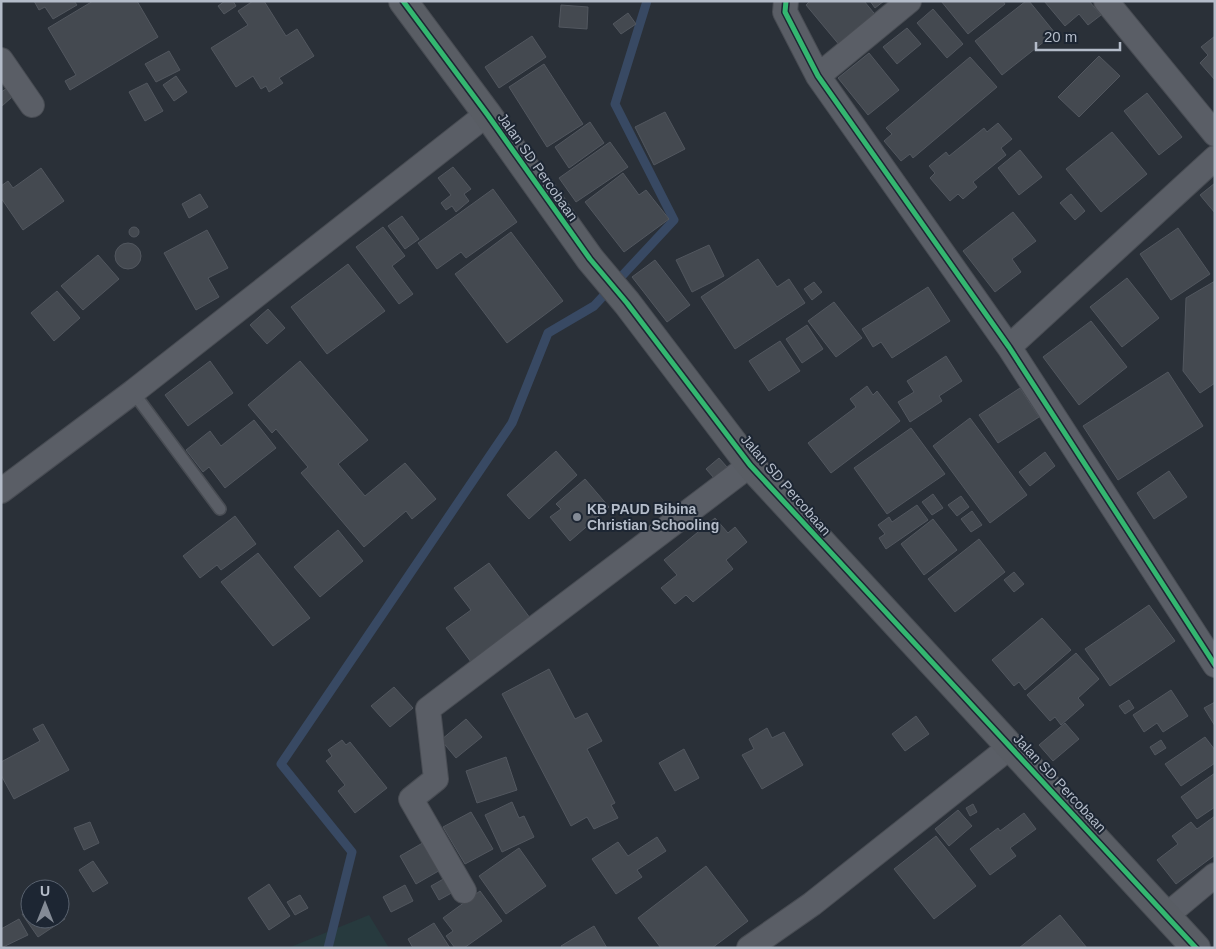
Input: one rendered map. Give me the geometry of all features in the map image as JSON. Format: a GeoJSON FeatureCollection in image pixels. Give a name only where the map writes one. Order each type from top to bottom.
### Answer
{"type":"FeatureCollection","features":[{"type":"Feature","properties":{"kind":"street","name":"Jalan SD Percobaan"},"geometry":{"type":"LineString","coordinates":[[403,1],[487,114],[590,259],[750,465],[1196,948]]}},
{"type":"Feature","properties":{"kind":"street"},"geometry":{"type":"LineString","coordinates":[[786,1],[785,12],[818,76],[1009,347],[1215,665]]}},
{"type":"Feature","properties":{"kind":"street"},"geometry":{"type":"LineString","coordinates":[[818,76],[909,1]]}},
{"type":"Feature","properties":{"kind":"street"},"geometry":{"type":"LineString","coordinates":[[1106,1],[1215,134]]}},
{"type":"Feature","properties":{"kind":"street"},"geometry":{"type":"LineString","coordinates":[[1,60],[32,105]]}},
{"type":"Feature","properties":{"kind":"street"},"geometry":{"type":"LineString","coordinates":[[1,491],[133,392],[487,114]]}},
{"type":"Feature","properties":{"kind":"street"},"geometry":{"type":"LineString","coordinates":[[1009,347],[1215,158]]}},
{"type":"Feature","properties":{"kind":"street"},"geometry":{"type":"LineString","coordinates":[[464,891],[411,799],[436,779],[428,708],[750,465]]}},
{"type":"Feature","properties":{"kind":"street"},"geometry":{"type":"LineString","coordinates":[[749,948],[812,904],[1010,747]]}},
{"type":"Feature","properties":{"kind":"street"},"geometry":{"type":"LineString","coordinates":[[1167,915],[1215,875]]}},
{"type":"Feature","properties":{"kind":"lane"},"geometry":{"type":"LineString","coordinates":[[133,392],[220,508]]}},
{"type":"Feature","properties":{"kind":"green space"},"geometry":{"type":"Polygon","coordinates":[[[369,915],[389,948],[288,948],[369,915]]]}},
{"type":"Feature","properties":{"kind":"building"},"geometry":{"type":"Polygon","coordinates":[[[34,1],[74,1],[77,5],[53,19],[45,7],[39,10],[34,1]]]}},
{"type":"Feature","properties":{"kind":"building"},"geometry":{"type":"Polygon","coordinates":[[[93,1],[137,1],[158,37],[70,90],[65,81],[76,75],[48,28],[93,1]]]}},
{"type":"Feature","properties":{"kind":"building"},"geometry":{"type":"Polygon","coordinates":[[[225,1],[233,1],[236,6],[224,14],[218,6],[225,1]]]}},
{"type":"Feature","properties":{"kind":"building"},"geometry":{"type":"Polygon","coordinates":[[[253,1],[264,1],[286,36],[297,29],[314,56],[279,78],[283,83],[269,92],[266,86],[261,89],[253,76],[236,87],[211,48],[248,25],[238,11],[253,1]]]}},
{"type":"Feature","properties":{"kind":"building"},"geometry":{"type":"Polygon","coordinates":[[[810,1],[864,1],[878,18],[841,47],[806,5],[810,1]]]}},
{"type":"Feature","properties":{"kind":"building"},"geometry":{"type":"Polygon","coordinates":[[[870,1],[884,1],[875,8],[870,1]]]}},
{"type":"Feature","properties":{"kind":"building"},"geometry":{"type":"Polygon","coordinates":[[[941,1],[1003,1],[1005,4],[968,34],[941,1]]]}},
{"type":"Feature","properties":{"kind":"building"},"geometry":{"type":"Polygon","coordinates":[[[1026,1],[1029,1],[1055,33],[1002,75],[975,41],[1026,1]]]}},
{"type":"Feature","properties":{"kind":"building"},"geometry":{"type":"Polygon","coordinates":[[[1044,1],[1089,1],[1101,15],[1088,25],[1079,14],[1065,26],[1044,1]]]}},
{"type":"Feature","properties":{"kind":"building"},"geometry":{"type":"Polygon","coordinates":[[[561,5],[588,7],[587,29],[559,27],[561,5]]]}},
{"type":"Feature","properties":{"kind":"building"},"geometry":{"type":"Polygon","coordinates":[[[933,9],[963,44],[947,58],[917,23],[933,9]]]}},
{"type":"Feature","properties":{"kind":"building"},"geometry":{"type":"Polygon","coordinates":[[[628,13],[636,24],[621,34],[613,24],[628,13]]]}},
{"type":"Feature","properties":{"kind":"building"},"geometry":{"type":"Polygon","coordinates":[[[907,28],[921,44],[897,64],[883,47],[907,28]]]}},
{"type":"Feature","properties":{"kind":"building"},"geometry":{"type":"Polygon","coordinates":[[[532,36],[546,57],[499,88],[485,67],[532,36]]]}},
{"type":"Feature","properties":{"kind":"building"},"geometry":{"type":"Polygon","coordinates":[[[1215,36],[1215,80],[1200,63],[1208,55],[1201,47],[1215,36]]]}},
{"type":"Feature","properties":{"kind":"building"},"geometry":{"type":"Polygon","coordinates":[[[169,51],[180,70],[156,82],[145,64],[169,51]]]}},
{"type":"Feature","properties":{"kind":"building"},"geometry":{"type":"Polygon","coordinates":[[[869,53],[899,90],[868,115],[838,78],[869,53]]]}},
{"type":"Feature","properties":{"kind":"building"},"geometry":{"type":"Polygon","coordinates":[[[1099,56],[1120,76],[1079,117],[1058,97],[1099,56]]]}},
{"type":"Feature","properties":{"kind":"building"},"geometry":{"type":"Polygon","coordinates":[[[970,57],[997,87],[913,158],[910,154],[901,161],[884,141],[892,134],[886,128],[970,57]]]}},
{"type":"Feature","properties":{"kind":"building"},"geometry":{"type":"Polygon","coordinates":[[[544,64],[583,124],[547,147],[509,87],[544,64]]]}},
{"type":"Feature","properties":{"kind":"building"},"geometry":{"type":"Polygon","coordinates":[[[176,76],[187,92],[174,101],[163,85],[176,76]]]}},
{"type":"Feature","properties":{"kind":"building"},"geometry":{"type":"Polygon","coordinates":[[[147,83],[163,111],[145,121],[129,92],[147,83]]]}},
{"type":"Feature","properties":{"kind":"building"},"geometry":{"type":"Polygon","coordinates":[[[6,89],[12,97],[2,106],[1,92],[6,89]]]}},
{"type":"Feature","properties":{"kind":"building"},"geometry":{"type":"Polygon","coordinates":[[[1147,93],[1182,137],[1159,155],[1124,111],[1147,93]]]}},
{"type":"Feature","properties":{"kind":"building"},"geometry":{"type":"Polygon","coordinates":[[[665,112],[685,149],[654,165],[635,127],[665,112]]]}},
{"type":"Feature","properties":{"kind":"building"},"geometry":{"type":"Polygon","coordinates":[[[590,122],[604,143],[569,168],[555,147],[590,122]]]}},
{"type":"Feature","properties":{"kind":"building"},"geometry":{"type":"Polygon","coordinates":[[[998,123],[1012,139],[1001,148],[1006,155],[973,182],[977,187],[963,199],[958,194],[950,201],[930,178],[935,173],[929,166],[946,152],[949,156],[984,128],[987,132],[998,123]]]}},
{"type":"Feature","properties":{"kind":"building"},"geometry":{"type":"Polygon","coordinates":[[[1112,132],[1147,174],[1101,212],[1066,169],[1112,132]]]}},
{"type":"Feature","properties":{"kind":"building"},"geometry":{"type":"Polygon","coordinates":[[[610,142],[628,167],[576,202],[559,178],[610,142]]]}},
{"type":"Feature","properties":{"kind":"building"},"geometry":{"type":"Polygon","coordinates":[[[1020,150],[1042,177],[1019,195],[998,168],[1020,150]]]}},
{"type":"Feature","properties":{"kind":"building"},"geometry":{"type":"Polygon","coordinates":[[[453,167],[471,189],[464,194],[469,201],[456,212],[452,206],[446,210],[441,203],[451,195],[438,178],[453,167]]]}},
{"type":"Feature","properties":{"kind":"building"},"geometry":{"type":"Polygon","coordinates":[[[41,168],[64,201],[23,230],[1,198],[1,186],[8,181],[13,188],[41,168]]]}},
{"type":"Feature","properties":{"kind":"building"},"geometry":{"type":"Polygon","coordinates":[[[623,173],[639,195],[646,190],[669,219],[624,252],[585,202],[623,173]]]}},
{"type":"Feature","properties":{"kind":"building"},"geometry":{"type":"Polygon","coordinates":[[[1215,183],[1215,213],[1200,195],[1215,183]]]}},
{"type":"Feature","properties":{"kind":"building"},"geometry":{"type":"Polygon","coordinates":[[[493,189],[517,222],[466,258],[461,252],[437,269],[418,243],[493,189]]]}},
{"type":"Feature","properties":{"kind":"building"},"geometry":{"type":"Polygon","coordinates":[[[200,194],[208,207],[189,218],[182,204],[200,194]]]}},
{"type":"Feature","properties":{"kind":"building"},"geometry":{"type":"Polygon","coordinates":[[[1071,194],[1085,211],[1075,220],[1060,203],[1071,194]]]}},
{"type":"Feature","properties":{"kind":"building"},"geometry":{"type":"Polygon","coordinates":[[[1013,212],[1036,241],[1012,259],[1021,272],[995,292],[963,251],[1013,212]]]}},
{"type":"Feature","properties":{"kind":"building"},"geometry":{"type":"Polygon","coordinates":[[[402,216],[419,239],[405,249],[388,226],[402,216]]]}},
{"type":"Feature","properties":{"kind":"building"},"geometry":{"type":"Polygon","coordinates":[[[132,227],[136,227],[139,232],[138,236],[132,237],[129,234],[129,230],[132,227]]]}},
{"type":"Feature","properties":{"kind":"building"},"geometry":{"type":"Polygon","coordinates":[[[383,227],[405,256],[392,266],[413,294],[399,304],[356,247],[383,227]]]}},
{"type":"Feature","properties":{"kind":"building"},"geometry":{"type":"Polygon","coordinates":[[[1178,228],[1210,274],[1171,300],[1140,254],[1178,228]]]}},
{"type":"Feature","properties":{"kind":"building"},"geometry":{"type":"Polygon","coordinates":[[[207,230],[228,268],[208,278],[219,297],[196,310],[164,253],[207,230]]]}},
{"type":"Feature","properties":{"kind":"building"},"geometry":{"type":"Polygon","coordinates":[[[511,232],[563,301],[507,343],[455,274],[511,232]]]}},
{"type":"Feature","properties":{"kind":"building"},"geometry":{"type":"Polygon","coordinates":[[[128,243],[137,247],[141,256],[137,265],[128,269],[119,265],[115,256],[119,247],[128,243]]]}},
{"type":"Feature","properties":{"kind":"building"},"geometry":{"type":"Polygon","coordinates":[[[709,245],[724,276],[692,292],[676,260],[709,245]]]}},
{"type":"Feature","properties":{"kind":"building"},"geometry":{"type":"Polygon","coordinates":[[[98,255],[119,279],[83,310],[61,286],[98,255]]]}},
{"type":"Feature","properties":{"kind":"building"},"geometry":{"type":"Polygon","coordinates":[[[758,259],[777,287],[789,279],[805,303],[735,349],[701,297],[758,259]]]}},
{"type":"Feature","properties":{"kind":"building"},"geometry":{"type":"Polygon","coordinates":[[[655,260],[690,305],[667,322],[632,277],[655,260]]]}},
{"type":"Feature","properties":{"kind":"building"},"geometry":{"type":"Polygon","coordinates":[[[348,264],[385,311],[327,354],[291,307],[348,264]]]}},
{"type":"Feature","properties":{"kind":"building"},"geometry":{"type":"Polygon","coordinates":[[[1127,278],[1159,318],[1122,347],[1090,307],[1127,278]]]}},
{"type":"Feature","properties":{"kind":"building"},"geometry":{"type":"Polygon","coordinates":[[[1215,281],[1215,383],[1200,393],[1183,371],[1186,298],[1215,281]]]}},
{"type":"Feature","properties":{"kind":"building"},"geometry":{"type":"Polygon","coordinates":[[[814,282],[822,292],[812,300],[804,289],[814,282]]]}},
{"type":"Feature","properties":{"kind":"building"},"geometry":{"type":"Polygon","coordinates":[[[928,287],[950,321],[892,358],[881,342],[873,347],[862,329],[928,287]]]}},
{"type":"Feature","properties":{"kind":"building"},"geometry":{"type":"Polygon","coordinates":[[[57,291],[80,318],[54,341],[31,313],[57,291]]]}},
{"type":"Feature","properties":{"kind":"building"},"geometry":{"type":"Polygon","coordinates":[[[834,302],[862,338],[836,357],[808,321],[834,302]]]}},
{"type":"Feature","properties":{"kind":"building"},"geometry":{"type":"Polygon","coordinates":[[[268,309],[285,328],[267,344],[250,325],[268,309]]]}},
{"type":"Feature","properties":{"kind":"building"},"geometry":{"type":"Polygon","coordinates":[[[1091,321],[1127,367],[1079,405],[1043,357],[1091,321]]]}},
{"type":"Feature","properties":{"kind":"building"},"geometry":{"type":"Polygon","coordinates":[[[807,325],[823,349],[802,363],[786,339],[807,325]]]}},
{"type":"Feature","properties":{"kind":"building"},"geometry":{"type":"Polygon","coordinates":[[[780,341],[800,371],[769,391],[749,361],[780,341]]]}},
{"type":"Feature","properties":{"kind":"building"},"geometry":{"type":"Polygon","coordinates":[[[946,356],[962,381],[939,396],[942,401],[910,422],[898,402],[914,392],[907,381],[946,356]]]}},
{"type":"Feature","properties":{"kind":"building"},"geometry":{"type":"Polygon","coordinates":[[[210,361],[233,393],[188,426],[165,395],[210,361]]]}},
{"type":"Feature","properties":{"kind":"building"},"geometry":{"type":"Polygon","coordinates":[[[300,361],[368,440],[338,464],[365,496],[405,463],[436,499],[412,519],[406,511],[364,547],[301,473],[308,467],[276,429],[272,433],[248,405],[300,361]]]}},
{"type":"Feature","properties":{"kind":"building"},"geometry":{"type":"Polygon","coordinates":[[[1168,372],[1203,426],[1118,480],[1083,426],[1168,372]]]}},
{"type":"Feature","properties":{"kind":"building"},"geometry":{"type":"Polygon","coordinates":[[[867,386],[873,395],[877,391],[900,421],[831,473],[808,443],[856,407],[850,399],[867,386]]]}},
{"type":"Feature","properties":{"kind":"building"},"geometry":{"type":"Polygon","coordinates":[[[1020,388],[1039,417],[998,443],[979,415],[1020,388]]]}},
{"type":"Feature","properties":{"kind":"building"},"geometry":{"type":"Polygon","coordinates":[[[970,418],[1027,495],[990,523],[933,446],[970,418]]]}},
{"type":"Feature","properties":{"kind":"building"},"geometry":{"type":"Polygon","coordinates":[[[254,420],[276,448],[225,488],[209,467],[203,472],[186,450],[210,431],[221,446],[254,420]]]}},
{"type":"Feature","properties":{"kind":"building"},"geometry":{"type":"Polygon","coordinates":[[[911,428],[945,474],[887,514],[854,468],[911,428]]]}},
{"type":"Feature","properties":{"kind":"building"},"geometry":{"type":"Polygon","coordinates":[[[556,451],[577,475],[529,519],[507,495],[556,451]]]}},
{"type":"Feature","properties":{"kind":"building"},"geometry":{"type":"Polygon","coordinates":[[[1045,452],[1055,466],[1030,486],[1019,472],[1045,452]]]}},
{"type":"Feature","properties":{"kind":"building"},"geometry":{"type":"Polygon","coordinates":[[[719,458],[727,467],[714,478],[706,469],[719,458]]]}},
{"type":"Feature","properties":{"kind":"building"},"geometry":{"type":"Polygon","coordinates":[[[1169,471],[1187,497],[1154,519],[1137,493],[1169,471]]]}},
{"type":"Feature","properties":{"kind":"building"},"geometry":{"type":"Polygon","coordinates":[[[585,479],[609,507],[570,541],[550,517],[561,509],[556,504],[585,479]]]}},
{"type":"Feature","properties":{"kind":"building"},"geometry":{"type":"Polygon","coordinates":[[[933,494],[943,508],[932,515],[922,502],[933,494]]]}},
{"type":"Feature","properties":{"kind":"building"},"geometry":{"type":"Polygon","coordinates":[[[961,496],[969,507],[957,516],[948,505],[961,496]]]}},
{"type":"Feature","properties":{"kind":"building"},"geometry":{"type":"Polygon","coordinates":[[[917,505],[928,520],[886,549],[879,538],[885,534],[878,525],[889,517],[892,522],[917,505]]]}},
{"type":"Feature","properties":{"kind":"building"},"geometry":{"type":"Polygon","coordinates":[[[972,511],[982,525],[971,532],[961,519],[972,511]]]}},
{"type":"Feature","properties":{"kind":"building"},"geometry":{"type":"Polygon","coordinates":[[[235,516],[256,544],[221,570],[217,565],[200,578],[183,556],[235,516]]]}},
{"type":"Feature","properties":{"kind":"building"},"geometry":{"type":"Polygon","coordinates":[[[715,518],[728,533],[735,527],[747,542],[726,560],[733,569],[693,602],[686,595],[675,604],[661,588],[677,575],[664,560],[715,518]]]}},
{"type":"Feature","properties":{"kind":"building"},"geometry":{"type":"Polygon","coordinates":[[[933,519],[957,550],[924,575],[901,544],[933,519]]]}},
{"type":"Feature","properties":{"kind":"building"},"geometry":{"type":"Polygon","coordinates":[[[338,530],[363,561],[320,597],[294,567],[338,530]]]}},
{"type":"Feature","properties":{"kind":"building"},"geometry":{"type":"Polygon","coordinates":[[[979,539],[1005,572],[955,612],[928,579],[979,539]]]}},
{"type":"Feature","properties":{"kind":"building"},"geometry":{"type":"Polygon","coordinates":[[[258,553],[310,618],[273,646],[221,582],[258,553]]]}},
{"type":"Feature","properties":{"kind":"building"},"geometry":{"type":"Polygon","coordinates":[[[489,563],[530,618],[471,662],[446,628],[471,610],[454,588],[489,563]]]}},
{"type":"Feature","properties":{"kind":"building"},"geometry":{"type":"Polygon","coordinates":[[[1014,572],[1024,584],[1014,592],[1004,580],[1014,572]]]}},
{"type":"Feature","properties":{"kind":"building"},"geometry":{"type":"Polygon","coordinates":[[[1149,605],[1175,641],[1110,686],[1085,649],[1149,605]]]}},
{"type":"Feature","properties":{"kind":"building"},"geometry":{"type":"Polygon","coordinates":[[[1042,618],[1071,650],[1025,690],[1019,682],[1014,686],[992,660],[1042,618]]]}},
{"type":"Feature","properties":{"kind":"building"},"geometry":{"type":"Polygon","coordinates":[[[1076,653],[1099,679],[1078,698],[1084,705],[1061,725],[1055,717],[1050,721],[1027,695],[1076,653]]]}},
{"type":"Feature","properties":{"kind":"building"},"geometry":{"type":"Polygon","coordinates":[[[549,669],[575,719],[587,713],[602,741],[587,749],[615,803],[611,805],[618,818],[594,829],[587,817],[571,826],[502,694],[549,669]]]}},
{"type":"Feature","properties":{"kind":"building"},"geometry":{"type":"Polygon","coordinates":[[[394,687],[413,708],[390,727],[371,706],[394,687]]]}},
{"type":"Feature","properties":{"kind":"building"},"geometry":{"type":"Polygon","coordinates":[[[1171,690],[1188,716],[1163,732],[1157,723],[1144,732],[1133,715],[1171,690]]]}},
{"type":"Feature","properties":{"kind":"building"},"geometry":{"type":"Polygon","coordinates":[[[1129,700],[1134,708],[1125,714],[1119,706],[1129,700]]]}},
{"type":"Feature","properties":{"kind":"building"},"geometry":{"type":"Polygon","coordinates":[[[1215,702],[1215,726],[1204,708],[1215,702]]]}},
{"type":"Feature","properties":{"kind":"building"},"geometry":{"type":"Polygon","coordinates":[[[916,716],[929,734],[905,751],[892,734],[916,716]]]}},
{"type":"Feature","properties":{"kind":"building"},"geometry":{"type":"Polygon","coordinates":[[[466,719],[482,737],[456,758],[441,740],[466,719]]]}},
{"type":"Feature","properties":{"kind":"building"},"geometry":{"type":"Polygon","coordinates":[[[1065,723],[1079,739],[1053,761],[1039,745],[1065,723]]]}},
{"type":"Feature","properties":{"kind":"building"},"geometry":{"type":"Polygon","coordinates":[[[43,724],[69,770],[14,799],[1,775],[1,762],[40,741],[33,729],[43,724]]]}},
{"type":"Feature","properties":{"kind":"building"},"geometry":{"type":"Polygon","coordinates":[[[767,728],[772,738],[784,732],[803,765],[762,789],[742,755],[754,749],[749,739],[767,728]]]}},
{"type":"Feature","properties":{"kind":"building"},"geometry":{"type":"Polygon","coordinates":[[[1205,737],[1215,750],[1215,763],[1181,786],[1165,764],[1205,737]]]}},
{"type":"Feature","properties":{"kind":"building"},"geometry":{"type":"Polygon","coordinates":[[[342,740],[346,745],[350,742],[387,788],[355,813],[338,791],[345,785],[326,761],[332,756],[328,750],[342,740]]]}},
{"type":"Feature","properties":{"kind":"building"},"geometry":{"type":"Polygon","coordinates":[[[1161,740],[1166,748],[1155,755],[1150,747],[1161,740]]]}},
{"type":"Feature","properties":{"kind":"building"},"geometry":{"type":"Polygon","coordinates":[[[684,749],[699,778],[675,791],[659,763],[684,749]]]}},
{"type":"Feature","properties":{"kind":"building"},"geometry":{"type":"Polygon","coordinates":[[[506,757],[517,790],[477,803],[466,771],[506,757]]]}},
{"type":"Feature","properties":{"kind":"building"},"geometry":{"type":"Polygon","coordinates":[[[1215,773],[1215,807],[1197,819],[1181,797],[1215,773]]]}},
{"type":"Feature","properties":{"kind":"building"},"geometry":{"type":"Polygon","coordinates":[[[512,802],[519,818],[524,816],[534,837],[502,852],[485,815],[512,802]]]}},
{"type":"Feature","properties":{"kind":"building"},"geometry":{"type":"Polygon","coordinates":[[[973,804],[977,812],[970,816],[966,808],[973,804]]]}},
{"type":"Feature","properties":{"kind":"building"},"geometry":{"type":"Polygon","coordinates":[[[958,810],[972,826],[949,846],[935,829],[958,810]]]}},
{"type":"Feature","properties":{"kind":"building"},"geometry":{"type":"Polygon","coordinates":[[[471,812],[493,849],[465,864],[443,827],[471,812]]]}},
{"type":"Feature","properties":{"kind":"building"},"geometry":{"type":"Polygon","coordinates":[[[1024,813],[1036,829],[1010,848],[1016,856],[990,875],[970,849],[998,828],[1000,831],[1024,813]]]}},
{"type":"Feature","properties":{"kind":"building"},"geometry":{"type":"Polygon","coordinates":[[[1215,816],[1215,855],[1176,884],[1157,860],[1178,844],[1172,836],[1191,822],[1197,829],[1215,816]]]}},
{"type":"Feature","properties":{"kind":"building"},"geometry":{"type":"Polygon","coordinates":[[[90,822],[99,843],[84,850],[74,828],[90,822]]]}},
{"type":"Feature","properties":{"kind":"building"},"geometry":{"type":"Polygon","coordinates":[[[936,836],[976,886],[934,919],[894,869],[936,836]]]}},
{"type":"Feature","properties":{"kind":"building"},"geometry":{"type":"Polygon","coordinates":[[[657,837],[666,851],[637,870],[642,877],[616,894],[592,859],[618,842],[628,856],[657,837]]]}},
{"type":"Feature","properties":{"kind":"building"},"geometry":{"type":"Polygon","coordinates":[[[426,841],[442,869],[416,884],[400,856],[426,841]]]}},
{"type":"Feature","properties":{"kind":"building"},"geometry":{"type":"Polygon","coordinates":[[[519,848],[546,886],[506,914],[479,876],[519,848]]]}},
{"type":"Feature","properties":{"kind":"building"},"geometry":{"type":"Polygon","coordinates":[[[93,861],[108,883],[93,892],[79,870],[93,861]]]}},
{"type":"Feature","properties":{"kind":"building"},"geometry":{"type":"Polygon","coordinates":[[[706,866],[748,921],[712,948],[661,948],[638,918],[706,866]]]}},
{"type":"Feature","properties":{"kind":"building"},"geometry":{"type":"Polygon","coordinates":[[[447,877],[455,891],[439,900],[431,886],[447,877]]]}},
{"type":"Feature","properties":{"kind":"building"},"geometry":{"type":"Polygon","coordinates":[[[269,884],[290,916],[269,930],[248,898],[269,884]]]}},
{"type":"Feature","properties":{"kind":"building"},"geometry":{"type":"Polygon","coordinates":[[[405,885],[413,901],[391,912],[383,897],[405,885]]]}},
{"type":"Feature","properties":{"kind":"building"},"geometry":{"type":"Polygon","coordinates":[[[480,891],[502,921],[464,948],[455,948],[446,936],[453,931],[443,918],[480,891]]]}},
{"type":"Feature","properties":{"kind":"building"},"geometry":{"type":"Polygon","coordinates":[[[300,895],[308,908],[295,915],[287,902],[300,895]]]}},
{"type":"Feature","properties":{"kind":"building"},"geometry":{"type":"Polygon","coordinates":[[[1060,915],[1087,948],[1019,948],[1060,915]]]}},
{"type":"Feature","properties":{"kind":"building"},"geometry":{"type":"Polygon","coordinates":[[[19,919],[20,929],[25,929],[28,935],[1,948],[1,929],[19,919]]]}},
{"type":"Feature","properties":{"kind":"building"},"geometry":{"type":"Polygon","coordinates":[[[434,923],[450,948],[413,948],[408,939],[434,923]]]}},
{"type":"Feature","properties":{"kind":"building"},"geometry":{"type":"Polygon","coordinates":[[[594,926],[607,948],[562,948],[561,946],[594,926]]]}},
{"type":"Feature","properties":{"kind":"building"},"geometry":{"type":"Polygon","coordinates":[[[32,929],[50,929],[38,937],[32,929]]]}},
{"type":"Feature","properties":{"kind":"waterway"},"geometry":{"type":"LineString","coordinates":[[328,948],[352,852],[281,764],[512,423],[548,333],[594,306],[674,220],[615,104],[647,1]]}},
{"type":"Feature","properties":{"kind":"cycle path"},"geometry":{"type":"LineString","coordinates":[[403,1],[487,114],[590,259],[627,303],[750,465],[1196,948]]}},
{"type":"Feature","properties":{"kind":"cycle path"},"geometry":{"type":"LineString","coordinates":[[786,1],[785,12],[818,76],[1009,347],[1215,665]]}},
{"type":"Feature","properties":{"kind":"place","name":"KB PAUD Bibina Christian Schooling"},"geometry":{"type":"Point","coordinates":[577,517]}}]}
